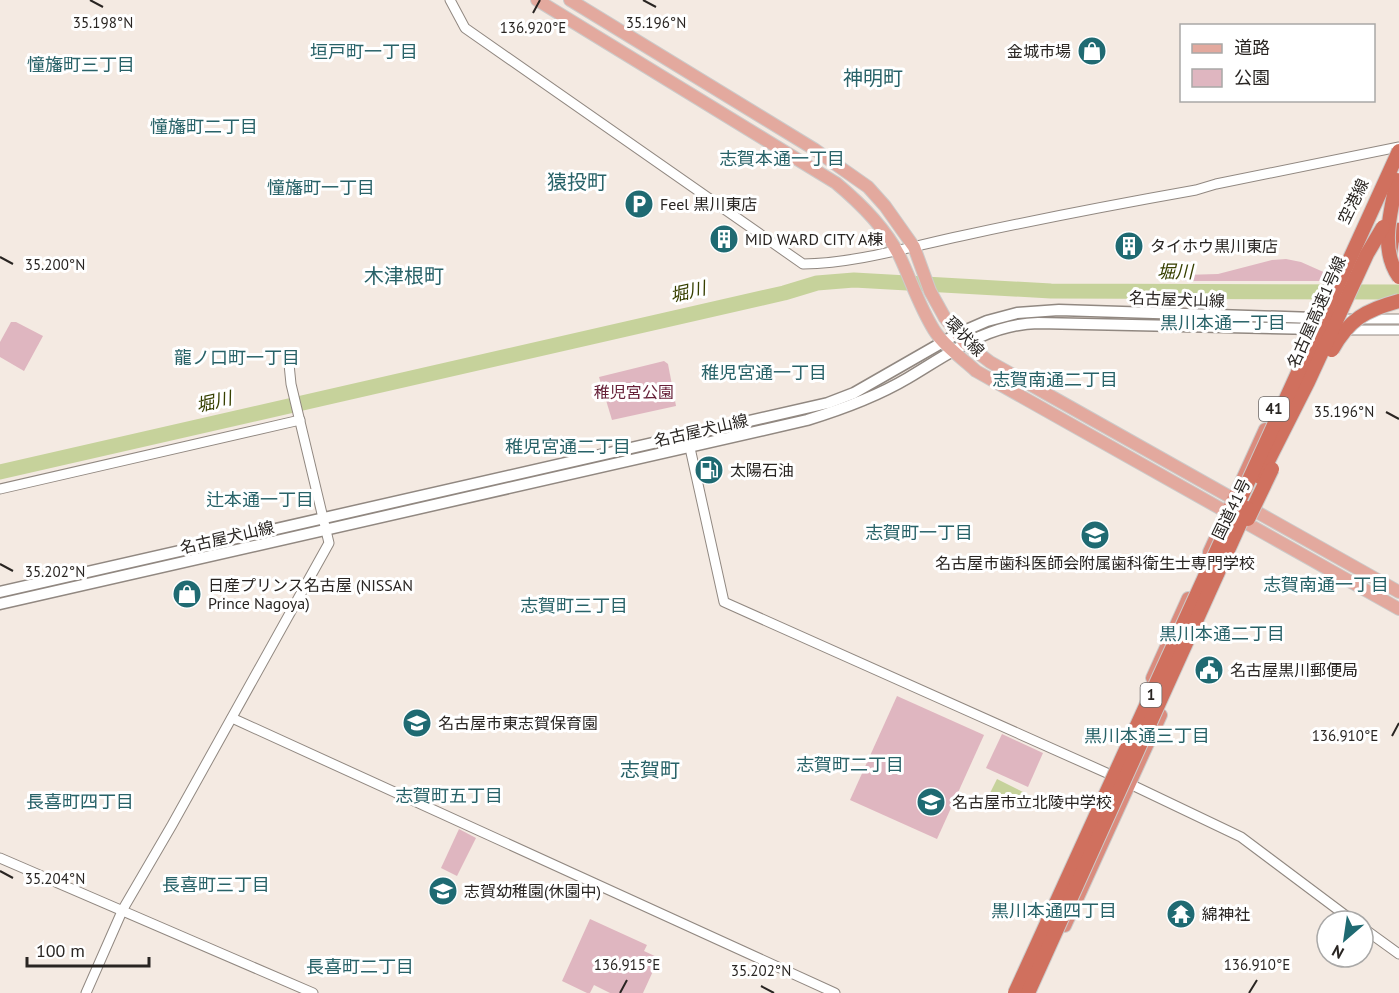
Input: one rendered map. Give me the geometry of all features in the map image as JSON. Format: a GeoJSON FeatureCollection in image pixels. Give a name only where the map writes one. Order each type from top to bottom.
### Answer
{"type":"FeatureCollection","features":[{"type":"Feature","properties":{"kind":"highway","name":"空港線"},"geometry":{"type":"LineString","coordinates":[[1335,274],[1398,147]]}},
{"type":"Feature","properties":{"kind":"highway","name":"名古屋高速1号線"},"geometry":{"type":"LineString","coordinates":[[1229,536],[1287,396],[1398,147]]}},
{"type":"Feature","properties":{"kind":"highway","name":"名古屋高速1号線"},"geometry":{"type":"LineString","coordinates":[[1229,536],[1399,171]]}},
{"type":"Feature","properties":{"kind":"highway"},"geometry":{"type":"LineString","coordinates":[[1399,171],[1388,237],[1390,259],[1399,278]]}},
{"type":"Feature","properties":{"kind":"highway","name":"空港線"},"geometry":{"type":"LineString","coordinates":[[1358,271],[1399,184]]}},
{"type":"Feature","properties":{"kind":"highway"},"geometry":{"type":"LineString","coordinates":[[1229,536],[1280,438],[1371,247],[1383,227],[1399,215]]}},
{"type":"Feature","properties":{"kind":"highway"},"geometry":{"type":"LineString","coordinates":[[1399,231],[1392,240],[1389,251],[1393,269],[1399,278]]}},
{"type":"Feature","properties":{"kind":"highway","name":"国道41号"},"geometry":{"type":"LineString","coordinates":[[1035,993],[1195,636],[1210,587],[1280,448],[1332,325],[1358,271]]}},
{"type":"Feature","properties":{"kind":"highway","name":"国道41号"},"geometry":{"type":"LineString","coordinates":[[1009,993],[1335,274]]}},
{"type":"Feature","properties":{"kind":"highway"},"geometry":{"type":"LineString","coordinates":[[1229,536],[1245,524],[1341,333],[1365,312],[1399,301]]}},
{"type":"Feature","properties":{"kind":"highway","name":"1"},"geometry":{"type":"LineString","coordinates":[[1015,993],[1229,536]]}},
{"type":"Feature","properties":{"kind":"highway","name":"1"},"geometry":{"type":"LineString","coordinates":[[1028,993],[1229,536]]}},
{"type":"Feature","properties":{"kind":"main road","name":"環状線"},"geometry":{"type":"LineString","coordinates":[[537,0],[836,183],[871,215],[897,252],[934,331],[976,371],[1229,505],[1250,509],[1399,592]]}},
{"type":"Feature","properties":{"kind":"main road","name":"環状線"},"geometry":{"type":"LineString","coordinates":[[570,0],[851,173],[868,187],[885,206],[914,247],[930,291],[961,338],[1014,377],[1229,505],[1244,521],[1399,609]]}},
{"type":"Feature","properties":{"kind":"main road","name":"名古屋犬山線"},"geometry":{"type":"LineString","coordinates":[[0,604],[326,525],[539,468],[828,403],[854,393],[948,346],[1002,316],[1059,310],[1332,325]]}},
{"type":"Feature","properties":{"kind":"main road","name":"名古屋犬山線"},"geometry":{"type":"LineString","coordinates":[[0,592],[690,448],[807,420],[860,403],[909,378],[948,346]]}},
{"type":"Feature","properties":{"kind":"street"},"geometry":{"type":"LineString","coordinates":[[450,0],[465,28],[803,264],[826,264],[897,252],[1398,147]]}},
{"type":"Feature","properties":{"kind":"street"},"geometry":{"type":"LineString","coordinates":[[1332,325],[1399,319]]}},
{"type":"Feature","properties":{"kind":"street"},"geometry":{"type":"LineString","coordinates":[[1332,325],[1399,330]]}},
{"type":"Feature","properties":{"kind":"street"},"geometry":{"type":"LineString","coordinates":[[86,993],[123,909],[329,543],[293,394],[289,364]]}},
{"type":"Feature","properties":{"kind":"street"},"geometry":{"type":"LineString","coordinates":[[0,489],[298,416]]}},
{"type":"Feature","properties":{"kind":"street"},"geometry":{"type":"LineString","coordinates":[[685,436],[690,448],[724,602],[1109,774],[1241,837],[1337,909]]}},
{"type":"Feature","properties":{"kind":"street"},"geometry":{"type":"LineString","coordinates":[[232,718],[835,993]]}},
{"type":"Feature","properties":{"kind":"street"},"geometry":{"type":"LineString","coordinates":[[0,858],[123,909],[313,993]]}},
{"type":"Feature","properties":{"kind":"street"},"geometry":{"type":"LineString","coordinates":[[1375,937],[1399,954]]}},
{"type":"Feature","properties":{"kind":"green space"},"geometry":{"type":"Polygon","coordinates":[[[1286,259],[1301,262],[1328,274],[1326,281],[1183,281],[1183,275],[1218,274],[1272,260],[1286,259]]]}},
{"type":"Feature","properties":{"kind":"green space"},"geometry":{"type":"Polygon","coordinates":[[[11,322],[16,322],[43,336],[24,371],[0,357],[0,342],[11,322]]]}},
{"type":"Feature","properties":{"kind":"green space","name":"稚児宮公園"},"geometry":{"type":"Polygon","coordinates":[[[664,361],[668,364],[676,406],[612,420],[599,377],[664,361]]]}},
{"type":"Feature","properties":{"kind":"green space"},"geometry":{"type":"Polygon","coordinates":[[[897,696],[984,735],[937,839],[850,800],[897,696]]]}},
{"type":"Feature","properties":{"kind":"green space"},"geometry":{"type":"Polygon","coordinates":[[[1002,734],[1043,753],[1028,787],[986,768],[1002,734]]]}},
{"type":"Feature","properties":{"kind":"green space"},"geometry":{"type":"Polygon","coordinates":[[[459,829],[476,838],[457,876],[441,868],[459,829]]]}},
{"type":"Feature","properties":{"kind":"green space"},"geometry":{"type":"Polygon","coordinates":[[[590,919],[647,945],[644,951],[659,958],[643,993],[610,993],[594,985],[590,993],[587,993],[562,981],[590,919]]]}},
{"type":"Feature","properties":{"kind":"shaded area"},"geometry":{"type":"Polygon","coordinates":[[[997,779],[1023,792],[1017,805],[990,793],[997,779]]]}},
{"type":"Feature","properties":{"kind":"waterway","name":"堀川"},"geometry":{"type":"LineString","coordinates":[[0,472],[784,293],[817,283],[854,280],[1051,291],[1399,292]]}},
{"type":"Feature","properties":{"kind":"place","name":"金城市場"},"geometry":{"type":"Point","coordinates":[1092,51]}},
{"type":"Feature","properties":{"kind":"place","name":"Feel 黒川東店"},"geometry":{"type":"Point","coordinates":[639,204]}},
{"type":"Feature","properties":{"kind":"place","name":"MID WARD CITY A棟"},"geometry":{"type":"Point","coordinates":[724,239]}},
{"type":"Feature","properties":{"kind":"place","name":"タイホウ黒川東店"},"geometry":{"type":"Point","coordinates":[1129,246]}},
{"type":"Feature","properties":{"kind":"place","name":"太陽石油"},"geometry":{"type":"Point","coordinates":[709,470]}},
{"type":"Feature","properties":{"kind":"place","name":"名古屋市歯科医師会附属歯科衛生士専門学校"},"geometry":{"type":"Point","coordinates":[1095,535]}},
{"type":"Feature","properties":{"kind":"place","name":"日産プリンス名古屋 (NISSAN Prince Nagoya)"},"geometry":{"type":"Point","coordinates":[187,594]}},
{"type":"Feature","properties":{"kind":"place","name":"名古屋黒川郵便局"},"geometry":{"type":"Point","coordinates":[1209,670]}},
{"type":"Feature","properties":{"kind":"place","name":"名古屋市東志賀保育園"},"geometry":{"type":"Point","coordinates":[417,723]}},
{"type":"Feature","properties":{"kind":"place","name":"名古屋市立北陵中学校"},"geometry":{"type":"Point","coordinates":[931,802]}},
{"type":"Feature","properties":{"kind":"place","name":"志賀幼稚園(休園中)"},"geometry":{"type":"Point","coordinates":[443,891]}},
{"type":"Feature","properties":{"kind":"place","name":"綿神社"},"geometry":{"type":"Point","coordinates":[1181,914]}},
{"type":"Feature","properties":{"kind":"district","name":"垣戸町一丁目"},"geometry":{"type":"Point","coordinates":[364,52]}},
{"type":"Feature","properties":{"kind":"district","name":"憧旛町三丁目"},"geometry":{"type":"Point","coordinates":[81,65]}},
{"type":"Feature","properties":{"kind":"district","name":"神明町"},"geometry":{"type":"Point","coordinates":[873,78]}},
{"type":"Feature","properties":{"kind":"district","name":"憧旛町二丁目"},"geometry":{"type":"Point","coordinates":[204,127]}},
{"type":"Feature","properties":{"kind":"district","name":"志賀本通一丁目"},"geometry":{"type":"Point","coordinates":[782,159]}},
{"type":"Feature","properties":{"kind":"district","name":"猿投町"},"geometry":{"type":"Point","coordinates":[577,182]}},
{"type":"Feature","properties":{"kind":"district","name":"憧旛町一丁目"},"geometry":{"type":"Point","coordinates":[321,188]}},
{"type":"Feature","properties":{"kind":"district","name":"木津根町"},"geometry":{"type":"Point","coordinates":[404,276]}},
{"type":"Feature","properties":{"kind":"district","name":"黒川本通一丁目"},"geometry":{"type":"Point","coordinates":[1223,323]}},
{"type":"Feature","properties":{"kind":"district","name":"龍ノ口町一丁目"},"geometry":{"type":"Point","coordinates":[237,358]}},
{"type":"Feature","properties":{"kind":"district","name":"稚児宮通一丁目"},"geometry":{"type":"Point","coordinates":[764,373]}},
{"type":"Feature","properties":{"kind":"district","name":"志賀南通二丁目"},"geometry":{"type":"Point","coordinates":[1055,380]}},
{"type":"Feature","properties":{"kind":"district","name":"稚児宮通二丁目"},"geometry":{"type":"Point","coordinates":[568,447]}},
{"type":"Feature","properties":{"kind":"district","name":"辻本通一丁目"},"geometry":{"type":"Point","coordinates":[260,500]}},
{"type":"Feature","properties":{"kind":"district","name":"志賀町一丁目"},"geometry":{"type":"Point","coordinates":[919,533]}},
{"type":"Feature","properties":{"kind":"district","name":"志賀南通一丁目"},"geometry":{"type":"Point","coordinates":[1326,585]}},
{"type":"Feature","properties":{"kind":"district","name":"志賀町三丁目"},"geometry":{"type":"Point","coordinates":[574,606]}},
{"type":"Feature","properties":{"kind":"district","name":"黒川本通二丁目"},"geometry":{"type":"Point","coordinates":[1222,634]}},
{"type":"Feature","properties":{"kind":"district","name":"黒川本通三丁目"},"geometry":{"type":"Point","coordinates":[1147,736]}},
{"type":"Feature","properties":{"kind":"district","name":"志賀町二丁目"},"geometry":{"type":"Point","coordinates":[850,765]}},
{"type":"Feature","properties":{"kind":"district","name":"志賀町"},"geometry":{"type":"Point","coordinates":[650,770]}},
{"type":"Feature","properties":{"kind":"district","name":"志賀町五丁目"},"geometry":{"type":"Point","coordinates":[449,796]}},
{"type":"Feature","properties":{"kind":"district","name":"長喜町四丁目"},"geometry":{"type":"Point","coordinates":[80,802]}},
{"type":"Feature","properties":{"kind":"district","name":"長喜町三丁目"},"geometry":{"type":"Point","coordinates":[216,885]}},
{"type":"Feature","properties":{"kind":"district","name":"黒川本通四丁目"},"geometry":{"type":"Point","coordinates":[1054,911]}},
{"type":"Feature","properties":{"kind":"district","name":"長喜町二丁目"},"geometry":{"type":"Point","coordinates":[360,967]}}]}
